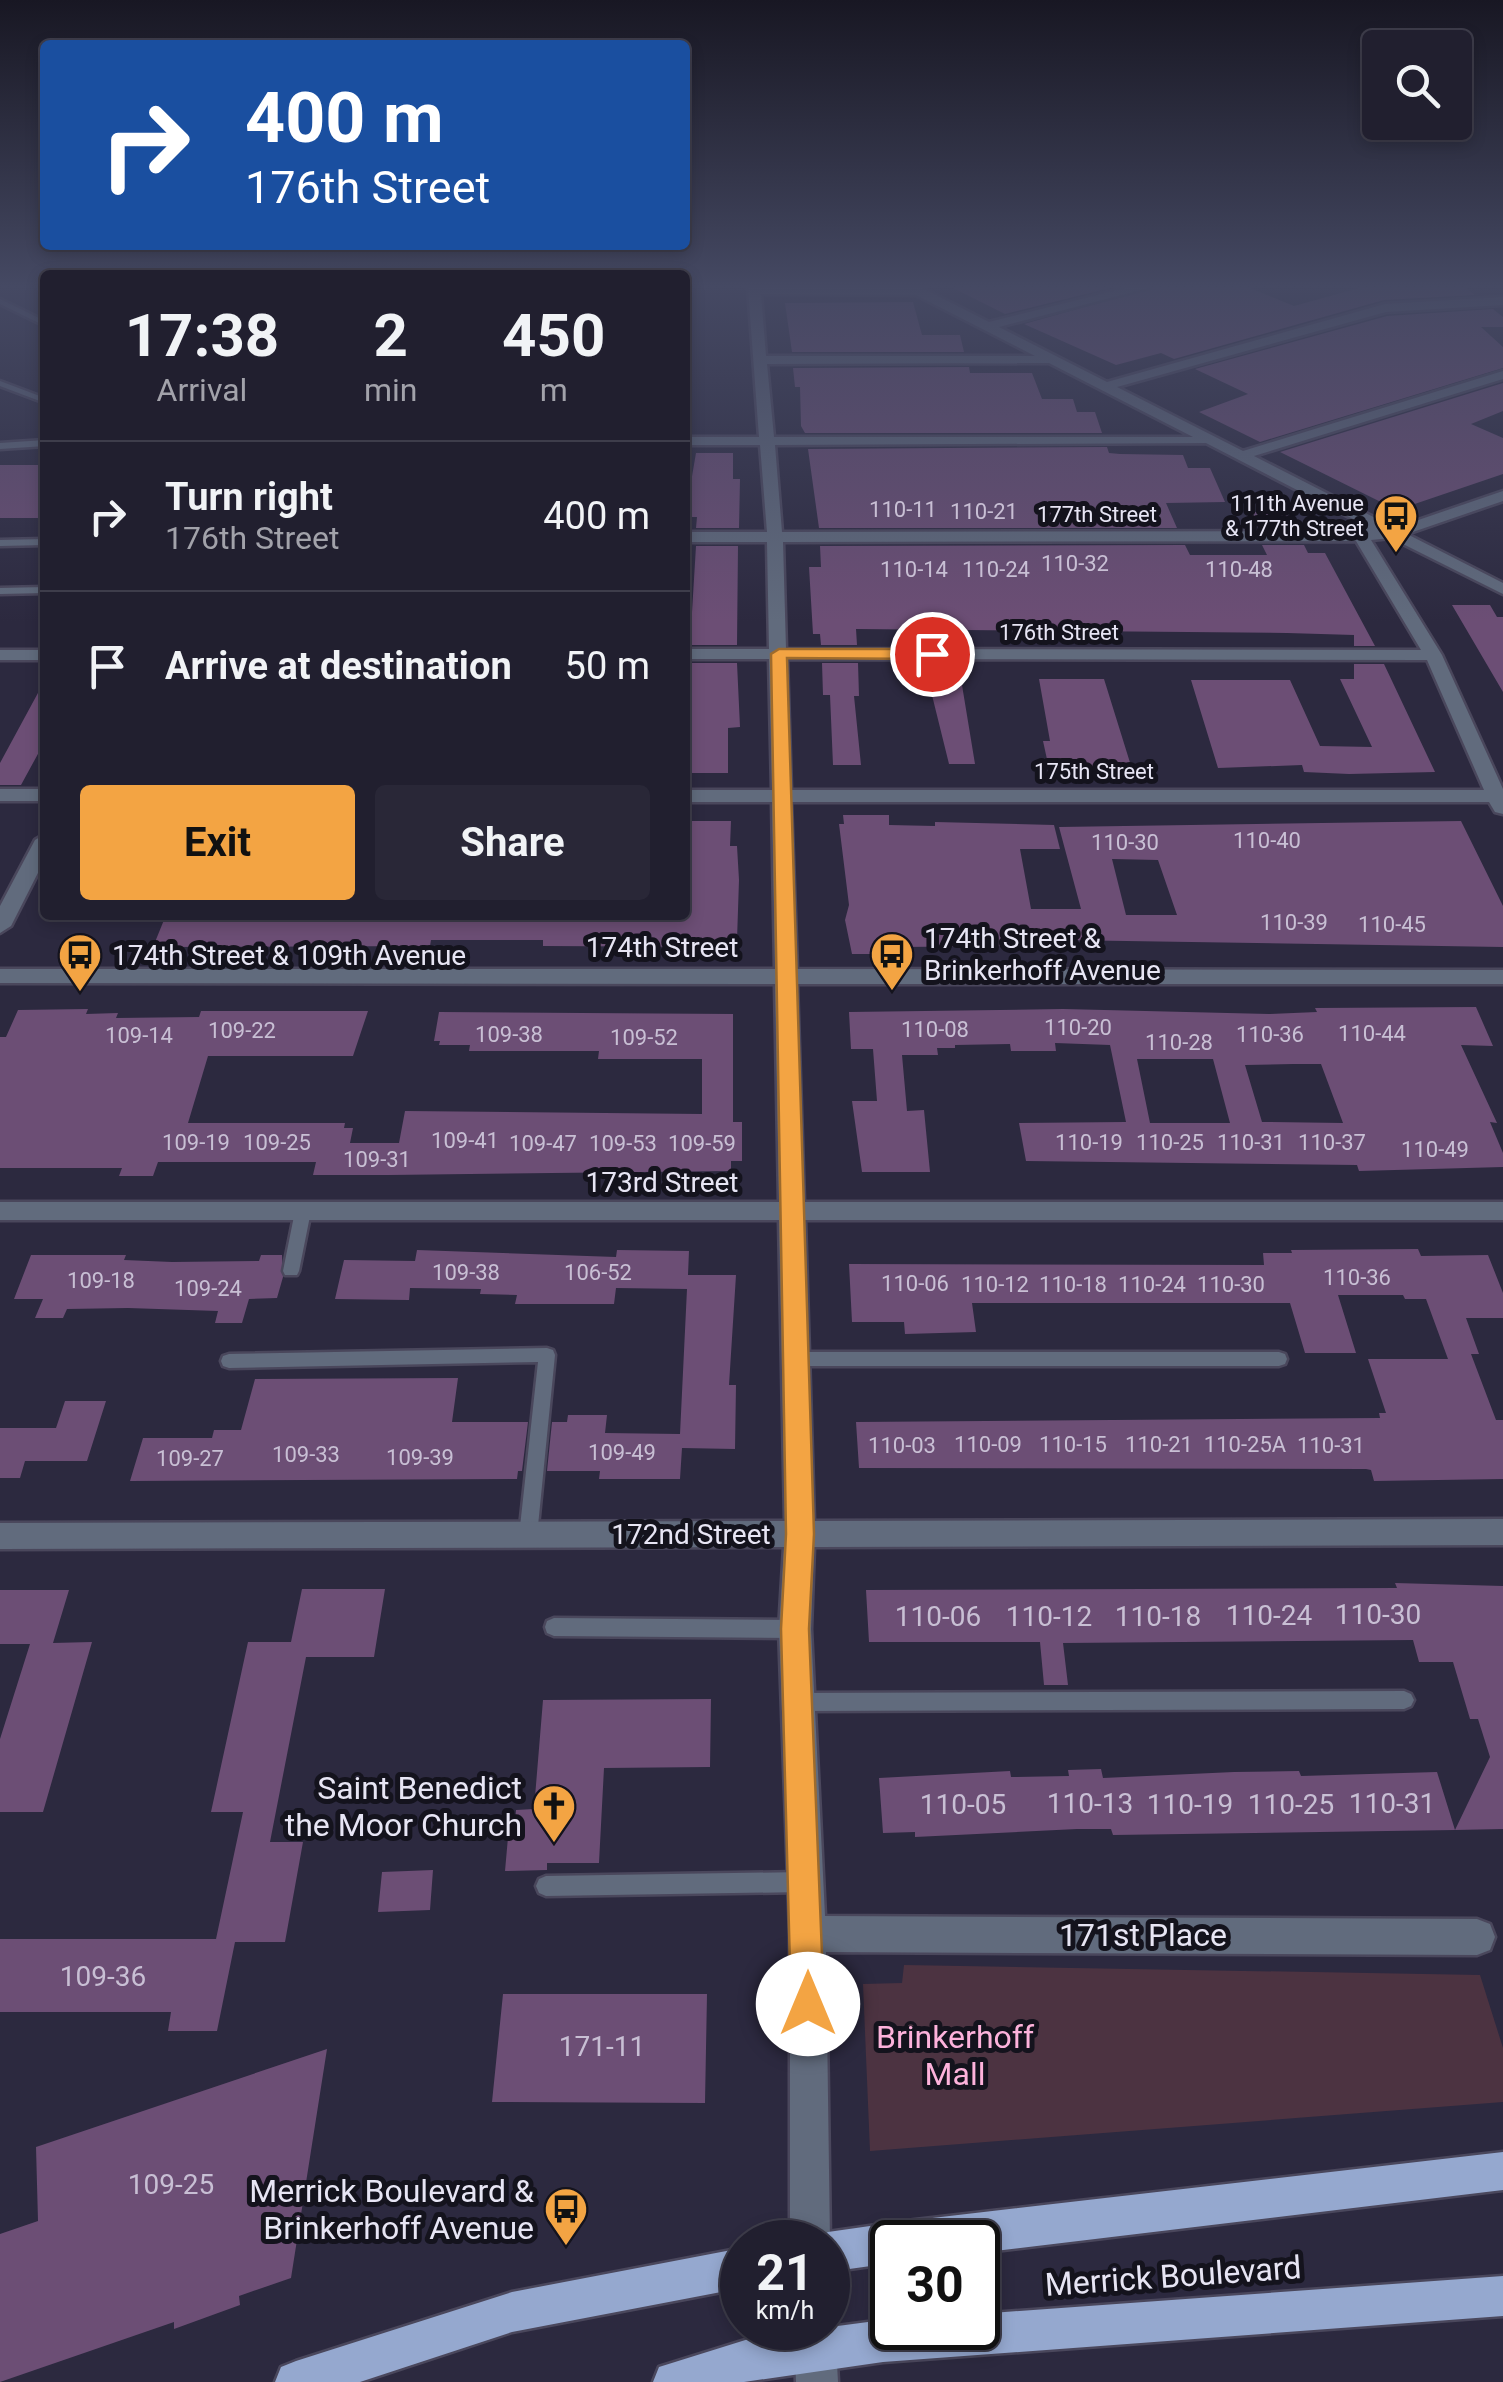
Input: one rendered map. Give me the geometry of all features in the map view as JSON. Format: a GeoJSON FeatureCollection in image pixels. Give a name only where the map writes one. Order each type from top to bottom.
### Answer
{"type":"FeatureCollection","features":[{"type":"Feature","properties":{"kind":"main road"},"geometry":{"type":"LineString","coordinates":[[1000,2231],[1503,2171]]}},
{"type":"Feature","properties":{"kind":"main road"},"geometry":{"type":"LineString","coordinates":[[296,2382],[512,2312],[720,2272]]}},
{"type":"Feature","properties":{"kind":"main road","name":"Merrick Boulevard"},"geometry":{"type":"LineString","coordinates":[[674,2382],[755,2358],[1040,2328],[1503,2296]]}},
{"type":"Feature","properties":{"kind":"street"},"geometry":{"type":"LineString","coordinates":[[764,399],[779,654],[800,1534],[795,1629],[808,1934],[810,2220]]}},
{"type":"Feature","properties":{"kind":"street"},"geometry":{"type":"LineString","coordinates":[[1127,399],[1237,456],[1360,527],[1395,532],[1503,589]]}},
{"type":"Feature","properties":{"kind":"street"},"geometry":{"type":"LineString","coordinates":[[1237,456],[1424,399]]}},
{"type":"Feature","properties":{"kind":"street"},"geometry":{"type":"LineString","coordinates":[[690,440],[1208,441]]}},
{"type":"Feature","properties":{"kind":"street"},"geometry":{"type":"LineString","coordinates":[[1395,532],[1503,496]]}},
{"type":"Feature","properties":{"kind":"street"},"geometry":{"type":"LineString","coordinates":[[1360,527],[1433,655],[1501,800]]}},
{"type":"Feature","properties":{"kind":"street","name":"177th Street"},"geometry":{"type":"LineString","coordinates":[[690,537],[1360,527]]}},
{"type":"Feature","properties":{"kind":"street","name":"176th Street"},"geometry":{"type":"LineString","coordinates":[[690,654],[1433,655]]}},
{"type":"Feature","properties":{"kind":"street"},"geometry":{"type":"LineString","coordinates":[[0,655],[40,655]]}},
{"type":"Feature","properties":{"kind":"street"},"geometry":{"type":"LineString","coordinates":[[0,795],[40,795]]}},
{"type":"Feature","properties":{"kind":"street","name":"175th Street"},"geometry":{"type":"LineString","coordinates":[[690,796],[1501,800]]}},
{"type":"Feature","properties":{"kind":"street"},"geometry":{"type":"LineString","coordinates":[[0,926],[40,850]]}},
{"type":"Feature","properties":{"kind":"street","name":"174th Street"},"geometry":{"type":"LineString","coordinates":[[0,976],[1503,977]]}},
{"type":"Feature","properties":{"kind":"street","name":"173rd Street"},"geometry":{"type":"LineString","coordinates":[[0,1210],[1503,1211]]}},
{"type":"Feature","properties":{"kind":"street","name":"172nd Street"},"geometry":{"type":"LineString","coordinates":[[0,1536],[1503,1532]]}},
{"type":"Feature","properties":{"kind":"street","name":"171st Place"},"geometry":{"type":"LineString","coordinates":[[808,1934],[1478,1937]]}},
{"type":"Feature","properties":{"kind":"lane"},"geometry":{"type":"LineString","coordinates":[[0,446],[40,443]]}},
{"type":"Feature","properties":{"kind":"lane"},"geometry":{"type":"LineString","coordinates":[[0,543],[40,542]]}},
{"type":"Feature","properties":{"kind":"lane"},"geometry":{"type":"LineString","coordinates":[[0,591],[40,590]]}},
{"type":"Feature","properties":{"kind":"lane"},"geometry":{"type":"LineString","coordinates":[[291,1271],[303,1211]]}},
{"type":"Feature","properties":{"kind":"lane"},"geometry":{"type":"LineString","coordinates":[[230,1361],[547,1356],[528,1536]]}},
{"type":"Feature","properties":{"kind":"lane"},"geometry":{"type":"LineString","coordinates":[[795,1359],[1279,1360]]}},
{"type":"Feature","properties":{"kind":"lane"},"geometry":{"type":"LineString","coordinates":[[554,1627],[795,1629]]}},
{"type":"Feature","properties":{"kind":"lane"},"geometry":{"type":"LineString","coordinates":[[800,1702],[1404,1700]]}},
{"type":"Feature","properties":{"kind":"lane"},"geometry":{"type":"LineString","coordinates":[[546,1886],[803,1882]]}},
{"type":"Feature","properties":{"kind":"green space","name":"Brinkerhoff Mall"},"geometry":{"type":"Polygon","coordinates":[[[904,1965],[1480,1975],[1503,2048],[1503,2102],[870,2151],[863,1984],[902,1983],[904,1965]]]}},
{"type":"Feature","properties":{"kind":"building"},"geometry":{"type":"Polygon","coordinates":[[[800,399],[1073,399],[1077,412],[1095,412],[1102,433],[805,433],[801,426],[800,399]]]}},
{"type":"Feature","properties":{"kind":"building"},"geometry":{"type":"Polygon","coordinates":[[[1234,399],[1401,399],[1260,442],[1199,412],[1234,399]]]}},
{"type":"Feature","properties":{"kind":"building"},"geometry":{"type":"Polygon","coordinates":[[[1451,399],[1503,399],[1503,411],[1471,424],[1503,438],[1503,474],[1397,510],[1280,452],[1451,399]]]}},
{"type":"Feature","properties":{"kind":"building"},"geometry":{"type":"Polygon","coordinates":[[[1107,447],[1109,453],[1183,455],[1188,468],[1210,468],[1225,502],[1166,503],[1177,528],[819,528],[808,449],[1107,447]]]}},
{"type":"Feature","properties":{"kind":"building"},"geometry":{"type":"Polygon","coordinates":[[[696,453],[733,453],[733,479],[740,479],[739,528],[696,528],[697,517],[690,517],[696,453]]]}},
{"type":"Feature","properties":{"kind":"building"},"geometry":{"type":"Polygon","coordinates":[[[0,465],[40,465],[40,518],[0,518],[0,465]]]}},
{"type":"Feature","properties":{"kind":"building"},"geometry":{"type":"Polygon","coordinates":[[[1246,512],[1285,512],[1296,527],[1253,527],[1246,512]]]}},
{"type":"Feature","properties":{"kind":"building"},"geometry":{"type":"Polygon","coordinates":[[[1185,545],[1190,555],[1267,555],[1262,545],[1304,545],[1308,553],[1325,553],[1375,646],[1354,646],[1354,635],[1287,633],[856,629],[857,645],[821,645],[820,634],[813,634],[809,567],[821,567],[820,546],[1185,545]]]}},
{"type":"Feature","properties":{"kind":"building"},"geometry":{"type":"Polygon","coordinates":[[[696,546],[738,546],[737,645],[690,645],[696,546]]]}},
{"type":"Feature","properties":{"kind":"building"},"geometry":{"type":"Polygon","coordinates":[[[1452,605],[1490,605],[1497,617],[1503,617],[1503,692],[1452,605]]]}},
{"type":"Feature","properties":{"kind":"building"},"geometry":{"type":"Polygon","coordinates":[[[690,663],[737,663],[740,727],[728,728],[728,773],[690,773],[690,663]]]}},
{"type":"Feature","properties":{"kind":"building"},"geometry":{"type":"Polygon","coordinates":[[[822,663],[858,663],[859,696],[854,696],[861,765],[833,765],[830,695],[823,695],[822,663]]]}},
{"type":"Feature","properties":{"kind":"building"},"geometry":{"type":"Polygon","coordinates":[[[1354,664],[1384,664],[1435,772],[1304,772],[1302,765],[1218,768],[1191,680],[1290,680],[1320,746],[1372,747],[1340,679],[1354,679],[1354,664]]]}},
{"type":"Feature","properties":{"kind":"building"},"geometry":{"type":"Polygon","coordinates":[[[928,679],[961,679],[975,764],[949,764],[928,679]]]}},
{"type":"Feature","properties":{"kind":"building"},"geometry":{"type":"Polygon","coordinates":[[[1039,679],[1104,679],[1132,769],[1050,773],[1043,741],[1050,741],[1039,679]]]}},
{"type":"Feature","properties":{"kind":"building"},"geometry":{"type":"Polygon","coordinates":[[[40,689],[40,750],[21,785],[0,785],[0,763],[40,689]]]}},
{"type":"Feature","properties":{"kind":"building"},"geometry":{"type":"Polygon","coordinates":[[[843,815],[889,815],[889,825],[1054,825],[1060,849],[1020,849],[1031,909],[1081,909],[1059,827],[1461,821],[1503,906],[1503,947],[1061,940],[1029,941],[1030,946],[900,947],[901,954],[852,954],[845,920],[849,905],[839,824],[844,824],[843,815]],[[1112,859],[1126,915],[1177,915],[1158,860],[1112,859]]]}},
{"type":"Feature","properties":{"kind":"building"},"geometry":{"type":"Polygon","coordinates":[[[690,821],[731,821],[730,846],[737,846],[737,940],[730,940],[730,947],[543,946],[543,940],[431,940],[430,946],[153,947],[164,920],[690,920],[690,821]]]}},
{"type":"Feature","properties":{"kind":"building"},"geometry":{"type":"Polygon","coordinates":[[[1476,1007],[1493,1046],[1461,1045],[1497,1123],[1490,1122],[1503,1153],[1503,1167],[1359,1171],[1357,1165],[1026,1161],[1019,1123],[1126,1122],[1110,1045],[1055,1043],[1056,1051],[1011,1051],[1010,1044],[955,1045],[937,1048],[938,1055],[902,1055],[907,1111],[924,1110],[930,1172],[862,1172],[852,1101],[877,1101],[873,1049],[851,1049],[849,1012],[1063,1009],[1269,1014],[1317,1012],[1315,1008],[1476,1007]],[[1137,1059],[1150,1123],[1230,1123],[1213,1059],[1137,1059]],[[1321,1064],[1245,1065],[1262,1122],[1343,1123],[1321,1064]]]}},
{"type":"Feature","properties":{"kind":"building"},"geometry":{"type":"Polygon","coordinates":[[[88,1009],[86,1014],[118,1013],[116,1018],[199,1017],[201,1011],[368,1011],[353,1056],[208,1056],[188,1123],[345,1123],[344,1128],[353,1128],[350,1143],[399,1143],[405,1111],[702,1114],[702,1059],[598,1059],[599,1051],[469,1051],[470,1045],[439,1045],[440,1041],[434,1041],[439,1012],[733,1014],[733,1122],[742,1122],[742,1161],[731,1161],[731,1171],[389,1175],[313,1175],[316,1162],[158,1162],[153,1176],[119,1176],[122,1168],[0,1168],[0,1037],[6,1037],[18,1010],[88,1009]]]}},
{"type":"Feature","properties":{"kind":"building"},"geometry":{"type":"Polygon","coordinates":[[[1418,1249],[1421,1256],[1488,1255],[1503,1293],[1503,1318],[1466,1318],[1479,1354],[1471,1354],[1496,1420],[1503,1420],[1503,1479],[1374,1481],[1371,1470],[1366,1469],[859,1468],[856,1422],[1380,1418],[1379,1413],[1386,1413],[1368,1359],[1448,1359],[1426,1299],[1405,1299],[1403,1295],[1338,1295],[1356,1353],[1305,1353],[1290,1303],[972,1303],[976,1332],[905,1334],[904,1322],[852,1322],[849,1264],[1264,1265],[1263,1253],[1292,1253],[1291,1250],[1418,1249]]]}},
{"type":"Feature","properties":{"kind":"building"},"geometry":{"type":"Polygon","coordinates":[[[417,1250],[616,1257],[617,1250],[689,1251],[688,1275],[736,1275],[729,1385],[736,1385],[735,1449],[682,1448],[680,1479],[599,1479],[600,1471],[547,1471],[552,1422],[567,1422],[568,1415],[607,1415],[605,1433],[680,1434],[687,1289],[616,1288],[614,1304],[515,1304],[517,1295],[480,1294],[481,1289],[410,1288],[409,1300],[335,1299],[344,1260],[415,1261],[417,1250]]]}},
{"type":"Feature","properties":{"kind":"building"},"geometry":{"type":"Polygon","coordinates":[[[31,1255],[126,1255],[124,1260],[172,1262],[259,1261],[261,1255],[282,1255],[283,1277],[277,1298],[249,1299],[242,1323],[215,1323],[218,1311],[128,1308],[67,1309],[63,1318],[35,1318],[43,1299],[14,1299],[31,1255]]]}},
{"type":"Feature","properties":{"kind":"building"},"geometry":{"type":"Polygon","coordinates":[[[458,1378],[452,1422],[528,1422],[522,1471],[518,1471],[517,1479],[130,1481],[143,1438],[212,1438],[214,1430],[241,1430],[255,1379],[458,1378]]]}},
{"type":"Feature","properties":{"kind":"building"},"geometry":{"type":"Polygon","coordinates":[[[65,1401],[106,1401],[87,1461],[25,1461],[20,1478],[0,1478],[0,1428],[56,1428],[65,1401]]]}},
{"type":"Feature","properties":{"kind":"building"},"geometry":{"type":"Polygon","coordinates":[[[1395,1583],[1503,1586],[1503,1829],[1455,1830],[1490,1757],[1478,1719],[1470,1719],[1453,1662],[1419,1662],[1413,1640],[1063,1643],[1068,1685],[1044,1685],[1040,1642],[869,1642],[866,1590],[1397,1588],[1395,1583]]]}},
{"type":"Feature","properties":{"kind":"building"},"geometry":{"type":"Polygon","coordinates":[[[302,1589],[385,1589],[374,1657],[306,1657],[270,1842],[303,1842],[285,1942],[235,1942],[217,2031],[168,2031],[171,2012],[0,2012],[0,1939],[216,1939],[243,1812],[211,1812],[248,1642],[291,1642],[302,1589]]]}},
{"type":"Feature","properties":{"kind":"building"},"geometry":{"type":"Polygon","coordinates":[[[0,1590],[69,1590],[53,1643],[92,1642],[43,1812],[0,1812],[0,1739],[30,1644],[0,1644],[0,1590]]]}},
{"type":"Feature","properties":{"kind":"building"},"geometry":{"type":"Polygon","coordinates":[[[711,1699],[710,1767],[604,1768],[599,1863],[547,1863],[547,1870],[505,1871],[509,1826],[515,1826],[516,1810],[534,1809],[543,1700],[711,1699]]]}},
{"type":"Feature","properties":{"kind":"building"},"geometry":{"type":"Polygon","coordinates":[[[1101,1769],[1103,1778],[1234,1772],[1299,1771],[1301,1776],[1437,1772],[1455,1830],[1113,1835],[1111,1829],[1077,1829],[915,1837],[915,1832],[883,1833],[879,1778],[1010,1771],[1011,1777],[1069,1776],[1068,1770],[1101,1769]]]}},
{"type":"Feature","properties":{"kind":"building"},"geometry":{"type":"Polygon","coordinates":[[[433,1870],[430,1910],[378,1912],[382,1872],[433,1870]]]}},
{"type":"Feature","properties":{"kind":"building"},"geometry":{"type":"Polygon","coordinates":[[[503,1994],[707,1994],[705,2103],[492,2102],[503,1994]]]}},
{"type":"Feature","properties":{"kind":"building"},"geometry":{"type":"Polygon","coordinates":[[[327,2049],[291,2278],[239,2296],[240,2305],[174,2329],[174,2322],[0,2382],[0,2234],[38,2221],[36,2147],[327,2049]]]}},
{"type":"Feature","properties":{"kind":"place","name":"111th Avenue & 177th Street"},"geometry":{"type":"Point","coordinates":[1396,554]}},
{"type":"Feature","properties":{"kind":"place","name":"174th Street & Brinkerhoff Avenue"},"geometry":{"type":"Point","coordinates":[892,992]}},
{"type":"Feature","properties":{"kind":"place","name":"174th Street & 109th Avenue"},"geometry":{"type":"Point","coordinates":[80,993]}},
{"type":"Feature","properties":{"kind":"place","name":"Saint Benedict the Moor Church"},"geometry":{"type":"Point","coordinates":[554,1844]}},
{"type":"Feature","properties":{"kind":"place","name":"Merrick Boulevard & Brinkerhoff Avenue"},"geometry":{"type":"Point","coordinates":[566,2247]}},
{"type":"Feature","properties":{"kind":"route"},"geometry":{"type":"LineString","coordinates":[[808,2004],[795,1629],[800,1534],[779,654],[932,654]]}}]}
